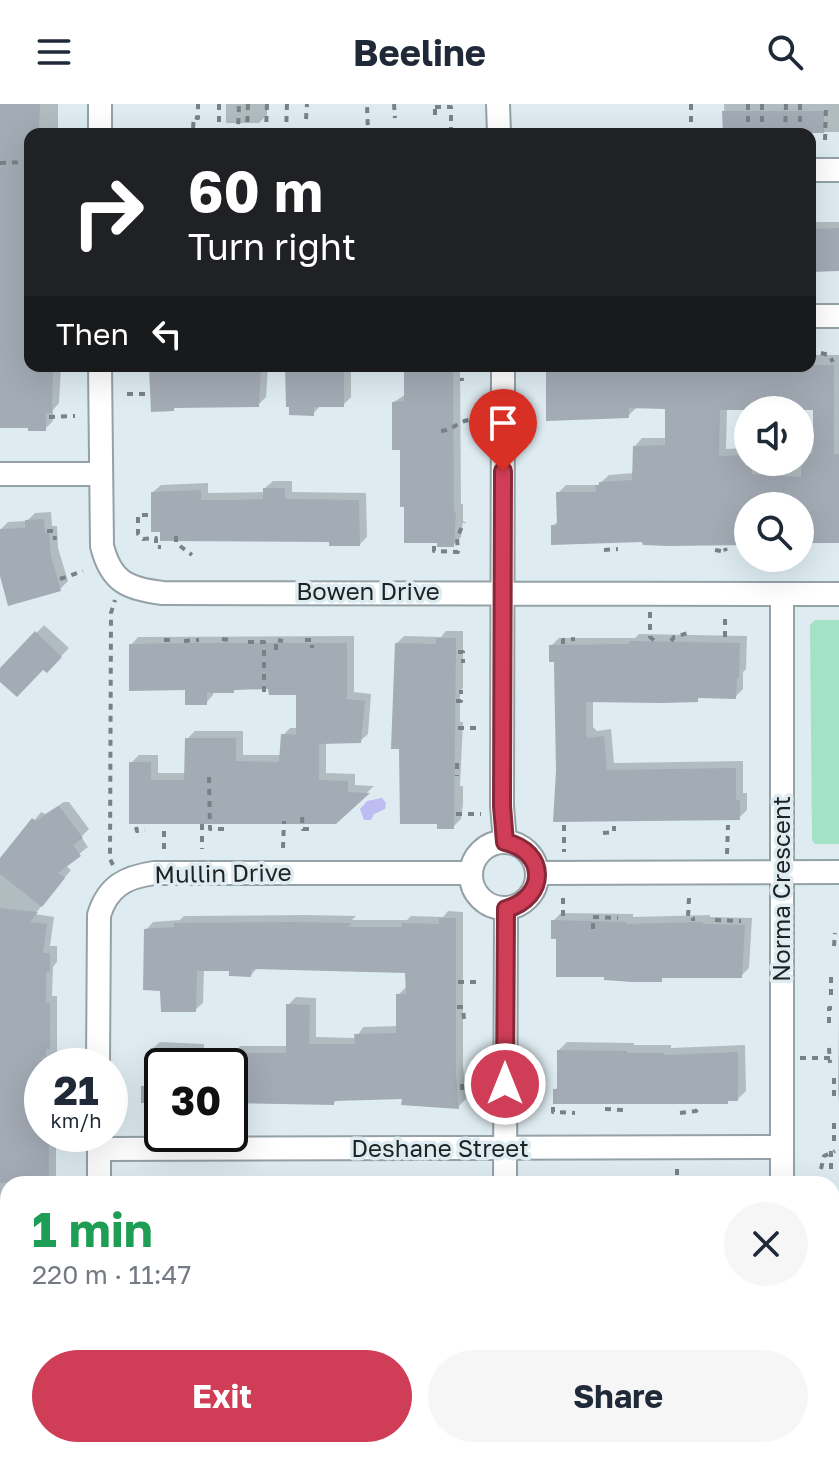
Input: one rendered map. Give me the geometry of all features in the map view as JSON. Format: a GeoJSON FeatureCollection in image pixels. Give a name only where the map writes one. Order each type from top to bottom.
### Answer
{"type":"FeatureCollection","features":[{"type":"Feature","properties":{"kind":"street"},"geometry":{"type":"LineString","coordinates":[[100,104],[100,128]]}},
{"type":"Feature","properties":{"kind":"street"},"geometry":{"type":"LineString","coordinates":[[498,104],[499,128]]}},
{"type":"Feature","properties":{"kind":"street"},"geometry":{"type":"LineString","coordinates":[[816,170],[839,170]]}},
{"type":"Feature","properties":{"kind":"street"},"geometry":{"type":"LineString","coordinates":[[816,316],[839,316]]}},
{"type":"Feature","properties":{"kind":"street"},"geometry":{"type":"LineString","coordinates":[[100,372],[102,546],[111,571],[121,581]]}},
{"type":"Feature","properties":{"kind":"street"},"geometry":{"type":"LineString","coordinates":[[503,372],[502,806],[505,842]]}},
{"type":"Feature","properties":{"kind":"street"},"geometry":{"type":"LineString","coordinates":[[0,474],[101,474]]}},
{"type":"Feature","properties":{"kind":"street","name":"Bowen Drive"},"geometry":{"type":"LineString","coordinates":[[121,581],[133,587],[163,593],[839,594]]}},
{"type":"Feature","properties":{"kind":"street","name":"Norma Crescent"},"geometry":{"type":"LineString","coordinates":[[782,594],[782,1176]]}},
{"type":"Feature","properties":{"kind":"street"},"geometry":{"type":"LineString","coordinates":[[505,842],[517,844],[527,852],[537,873],[536,885],[530,896],[519,905],[506,909],[492,907],[480,899],[473,888],[471,873],[473,861],[481,850],[505,842]]}},
{"type":"Feature","properties":{"kind":"street"},"geometry":{"type":"LineString","coordinates":[[537,873],[839,872]]}},
{"type":"Feature","properties":{"kind":"street","name":"Mullin Drive"},"geometry":{"type":"LineString","coordinates":[[98,1048],[99,915],[107,896],[122,881],[154,873],[471,873]]}},
{"type":"Feature","properties":{"kind":"street"},"geometry":{"type":"LineString","coordinates":[[505,1176],[506,909]]}},
{"type":"Feature","properties":{"kind":"street","name":"Deshane Street"},"geometry":{"type":"LineString","coordinates":[[128,1142],[505,1149],[781,1147]]}},
{"type":"Feature","properties":{"kind":"street"},"geometry":{"type":"LineString","coordinates":[[99,1152],[99,1176]]}},
{"type":"Feature","properties":{"kind":"path"},"geometry":{"type":"LineString","coordinates":[[193,128],[194,117],[198,118],[198,104]]}},
{"type":"Feature","properties":{"kind":"path"},"geometry":{"type":"LineString","coordinates":[[219,104],[219,128]]}},
{"type":"Feature","properties":{"kind":"path"},"geometry":{"type":"LineString","coordinates":[[238,128],[239,104]]}},
{"type":"Feature","properties":{"kind":"path"},"geometry":{"type":"LineString","coordinates":[[247,128],[248,104]]}},
{"type":"Feature","properties":{"kind":"path"},"geometry":{"type":"LineString","coordinates":[[266,128],[267,104]]}},
{"type":"Feature","properties":{"kind":"path"},"geometry":{"type":"LineString","coordinates":[[286,128],[287,104]]}},
{"type":"Feature","properties":{"kind":"path"},"geometry":{"type":"LineString","coordinates":[[306,119],[307,104]]}},
{"type":"Feature","properties":{"kind":"path"},"geometry":{"type":"LineString","coordinates":[[367,104],[368,128]]}},
{"type":"Feature","properties":{"kind":"path"},"geometry":{"type":"LineString","coordinates":[[394,104],[395,118]]}},
{"type":"Feature","properties":{"kind":"path"},"geometry":{"type":"LineString","coordinates":[[691,104],[691,128]]}},
{"type":"Feature","properties":{"kind":"path"},"geometry":{"type":"LineString","coordinates":[[748,104],[748,128]]}},
{"type":"Feature","properties":{"kind":"path"},"geometry":{"type":"LineString","coordinates":[[762,104],[762,128]]}},
{"type":"Feature","properties":{"kind":"path"},"geometry":{"type":"LineString","coordinates":[[785,128],[786,104]]}},
{"type":"Feature","properties":{"kind":"path"},"geometry":{"type":"LineString","coordinates":[[800,104],[800,128]]}},
{"type":"Feature","properties":{"kind":"path"},"geometry":{"type":"LineString","coordinates":[[825,140],[826,104]]}},
{"type":"Feature","properties":{"kind":"path"},"geometry":{"type":"LineString","coordinates":[[435,115],[435,106],[451,107],[451,128]]}},
{"type":"Feature","properties":{"kind":"path"},"geometry":{"type":"LineString","coordinates":[[0,163],[24,162]]}},
{"type":"Feature","properties":{"kind":"path"},"geometry":{"type":"LineString","coordinates":[[821,353],[829,355],[833,362]]}},
{"type":"Feature","properties":{"kind":"path"},"geometry":{"type":"LineString","coordinates":[[461,372],[462,381]]}},
{"type":"Feature","properties":{"kind":"path"},"geometry":{"type":"LineString","coordinates":[[127,394],[148,394]]}},
{"type":"Feature","properties":{"kind":"path"},"geometry":{"type":"LineString","coordinates":[[49,417],[75,416]]}},
{"type":"Feature","properties":{"kind":"path"},"geometry":{"type":"LineString","coordinates":[[441,431],[448,430],[458,421],[477,419]]}},
{"type":"Feature","properties":{"kind":"path"},"geometry":{"type":"LineString","coordinates":[[148,515],[138,515],[138,534],[143,539],[156,538],[156,547],[161,547]]}},
{"type":"Feature","properties":{"kind":"path"},"geometry":{"type":"LineString","coordinates":[[434,546],[434,551],[458,552],[457,538],[464,522]]}},
{"type":"Feature","properties":{"kind":"path"},"geometry":{"type":"LineString","coordinates":[[47,531],[54,531],[55,540]]}},
{"type":"Feature","properties":{"kind":"path"},"geometry":{"type":"LineString","coordinates":[[176,536],[176,543],[192,555]]}},
{"type":"Feature","properties":{"kind":"path"},"geometry":{"type":"LineString","coordinates":[[715,550],[726,552],[725,548]]}},
{"type":"Feature","properties":{"kind":"path"},"geometry":{"type":"LineString","coordinates":[[604,550],[618,549]]}},
{"type":"Feature","properties":{"kind":"path"},"geometry":{"type":"LineString","coordinates":[[60,579],[83,571]]}},
{"type":"Feature","properties":{"kind":"path"},"geometry":{"type":"LineString","coordinates":[[121,581],[111,613],[110,859],[122,881]]}},
{"type":"Feature","properties":{"kind":"path"},"geometry":{"type":"LineString","coordinates":[[650,593],[650,637],[656,642]]}},
{"type":"Feature","properties":{"kind":"path"},"geometry":{"type":"LineString","coordinates":[[725,619],[725,640]]}},
{"type":"Feature","properties":{"kind":"path"},"geometry":{"type":"LineString","coordinates":[[671,641],[688,633]]}},
{"type":"Feature","properties":{"kind":"path"},"geometry":{"type":"LineString","coordinates":[[222,639],[229,640]]}},
{"type":"Feature","properties":{"kind":"path"},"geometry":{"type":"LineString","coordinates":[[563,644],[563,640],[575,639]]}},
{"type":"Feature","properties":{"kind":"path"},"geometry":{"type":"LineString","coordinates":[[164,640],[172,640]]}},
{"type":"Feature","properties":{"kind":"path"},"geometry":{"type":"LineString","coordinates":[[184,641],[199,640]]}},
{"type":"Feature","properties":{"kind":"path"},"geometry":{"type":"LineString","coordinates":[[276,650],[276,640],[283,641]]}},
{"type":"Feature","properties":{"kind":"path"},"geometry":{"type":"LineString","coordinates":[[305,640],[312,640],[312,648]]}},
{"type":"Feature","properties":{"kind":"path"},"geometry":{"type":"LineString","coordinates":[[248,642],[264,642],[264,692]]}},
{"type":"Feature","properties":{"kind":"path"},"geometry":{"type":"LineString","coordinates":[[458,652],[463,652],[463,663]]}},
{"type":"Feature","properties":{"kind":"path"},"geometry":{"type":"LineString","coordinates":[[456,701],[461,701],[461,690]]}},
{"type":"Feature","properties":{"kind":"path"},"geometry":{"type":"LineString","coordinates":[[458,728],[480,728]]}},
{"type":"Feature","properties":{"kind":"path"},"geometry":{"type":"LineString","coordinates":[[457,763],[457,776]]}},
{"type":"Feature","properties":{"kind":"path"},"geometry":{"type":"LineString","coordinates":[[209,777],[210,829],[224,829]]}},
{"type":"Feature","properties":{"kind":"path"},"geometry":{"type":"LineString","coordinates":[[456,814],[481,814]]}},
{"type":"Feature","properties":{"kind":"path"},"geometry":{"type":"LineString","coordinates":[[302,817],[303,829],[310,829]]}},
{"type":"Feature","properties":{"kind":"path"},"geometry":{"type":"LineString","coordinates":[[283,848],[284,821]]}},
{"type":"Feature","properties":{"kind":"path"},"geometry":{"type":"LineString","coordinates":[[202,824],[202,849]]}},
{"type":"Feature","properties":{"kind":"path"},"geometry":{"type":"LineString","coordinates":[[727,873],[728,825]]}},
{"type":"Feature","properties":{"kind":"path"},"geometry":{"type":"LineString","coordinates":[[603,833],[614,832],[614,826]]}},
{"type":"Feature","properties":{"kind":"path"},"geometry":{"type":"LineString","coordinates":[[136,827],[137,831],[145,830]]}},
{"type":"Feature","properties":{"kind":"path"},"geometry":{"type":"LineString","coordinates":[[164,828],[164,849]]}},
{"type":"Feature","properties":{"kind":"path"},"geometry":{"type":"LineString","coordinates":[[563,898],[563,918]]}},
{"type":"Feature","properties":{"kind":"path"},"geometry":{"type":"LineString","coordinates":[[689,898],[688,917],[693,921]]}},
{"type":"Feature","properties":{"kind":"path"},"geometry":{"type":"LineString","coordinates":[[593,929],[593,917],[618,918]]}},
{"type":"Feature","properties":{"kind":"path"},"geometry":{"type":"LineString","coordinates":[[715,920],[741,921]]}},
{"type":"Feature","properties":{"kind":"path"},"geometry":{"type":"LineString","coordinates":[[834,946],[835,933]]}},
{"type":"Feature","properties":{"kind":"path"},"geometry":{"type":"LineString","coordinates":[[831,977],[831,995],[836,996]]}},
{"type":"Feature","properties":{"kind":"path"},"geometry":{"type":"LineString","coordinates":[[458,982],[480,982]]}},
{"type":"Feature","properties":{"kind":"path"},"geometry":{"type":"LineString","coordinates":[[457,1007],[463,1007],[464,1020]]}},
{"type":"Feature","properties":{"kind":"path"},"geometry":{"type":"LineString","coordinates":[[829,1023],[829,1008],[834,1008]]}},
{"type":"Feature","properties":{"kind":"path"},"geometry":{"type":"LineString","coordinates":[[782,1058],[830,1060],[829,1048]]}},
{"type":"Feature","properties":{"kind":"path"},"geometry":{"type":"LineString","coordinates":[[834,1078],[834,1096]]}},
{"type":"Feature","properties":{"kind":"path"},"geometry":{"type":"LineString","coordinates":[[462,1084],[462,1096]]}},
{"type":"Feature","properties":{"kind":"path"},"geometry":{"type":"LineString","coordinates":[[553,1107],[553,1112],[575,1113]]}},
{"type":"Feature","properties":{"kind":"path"},"geometry":{"type":"LineString","coordinates":[[680,1113],[699,1108]]}},
{"type":"Feature","properties":{"kind":"path"},"geometry":{"type":"LineString","coordinates":[[605,1109],[623,1110]]}},
{"type":"Feature","properties":{"kind":"path"},"geometry":{"type":"LineString","coordinates":[[834,1123],[834,1142]]}},
{"type":"Feature","properties":{"kind":"path"},"geometry":{"type":"LineString","coordinates":[[821,1169],[824,1156],[833,1151],[831,1169]]}},
{"type":"Feature","properties":{"kind":"path"},"geometry":{"type":"LineString","coordinates":[[677,1169],[677,1176]]}},
{"type":"Feature","properties":{"kind":"green space"},"geometry":{"type":"Polygon","coordinates":[[[815,620],[839,620],[839,844],[815,844],[812,840],[810,625],[815,620]]]}},
{"type":"Feature","properties":{"kind":"water"},"geometry":{"type":"Polygon","coordinates":[[[382,798],[386,803],[385,809],[374,814],[371,820],[364,820],[360,809],[367,801],[382,798]]]}},
{"type":"Feature","properties":{"kind":"building"},"geometry":{"type":"Polygon","coordinates":[[[0,104],[40,104],[39,128],[24,128],[24,372],[53,372],[52,413],[46,413],[46,431],[0,428],[0,104]]]}},
{"type":"Feature","properties":{"kind":"building"},"geometry":{"type":"Polygon","coordinates":[[[722,111],[824,111],[824,133],[816,133],[816,128],[723,128],[722,111]]]}},
{"type":"Feature","properties":{"kind":"building"},"geometry":{"type":"Polygon","coordinates":[[[839,228],[839,271],[816,272],[816,229],[839,228]]]}},
{"type":"Feature","properties":{"kind":"building"},"geometry":{"type":"Polygon","coordinates":[[[816,365],[834,365],[834,454],[839,454],[839,543],[814,543],[814,492],[734,492],[734,545],[668,546],[643,545],[642,542],[551,545],[551,525],[557,525],[556,492],[596,492],[595,485],[599,482],[632,480],[633,446],[665,445],[665,409],[629,408],[629,418],[546,421],[546,372],[816,372],[816,365]]]}},
{"type":"Feature","properties":{"kind":"building"},"geometry":{"type":"Polygon","coordinates":[[[149,372],[261,372],[259,407],[174,408],[174,411],[151,412],[149,372]]]}},
{"type":"Feature","properties":{"kind":"building"},"geometry":{"type":"Polygon","coordinates":[[[285,372],[344,372],[344,407],[314,407],[314,416],[289,415],[289,407],[286,407],[285,372]]]}},
{"type":"Feature","properties":{"kind":"building"},"geometry":{"type":"Polygon","coordinates":[[[404,372],[453,372],[454,547],[437,547],[437,543],[404,543],[404,507],[400,507],[400,450],[392,450],[392,402],[404,401],[404,372]]]}},
{"type":"Feature","properties":{"kind":"building"},"geometry":{"type":"Polygon","coordinates":[[[263,488],[285,488],[285,499],[359,500],[360,546],[329,546],[329,542],[160,541],[160,532],[151,532],[151,492],[201,490],[201,500],[263,499],[263,488]]]}},
{"type":"Feature","properties":{"kind":"building"},"geometry":{"type":"Polygon","coordinates":[[[44,519],[61,591],[8,606],[0,576],[0,529],[25,528],[25,520],[44,519]]]}},
{"type":"Feature","properties":{"kind":"building"},"geometry":{"type":"Polygon","coordinates":[[[35,631],[62,657],[47,673],[43,670],[17,697],[0,682],[0,668],[35,631]]]}},
{"type":"Feature","properties":{"kind":"building"},"geometry":{"type":"Polygon","coordinates":[[[436,638],[456,638],[454,829],[437,829],[437,824],[400,824],[399,749],[391,749],[395,643],[436,644],[436,638]]]}},
{"type":"Feature","properties":{"kind":"building"},"geometry":{"type":"Polygon","coordinates":[[[629,641],[740,643],[736,699],[698,698],[698,702],[661,703],[586,702],[586,735],[588,738],[604,736],[607,770],[736,768],[736,800],[740,800],[740,820],[553,822],[556,771],[554,662],[549,662],[549,645],[629,644],[629,641]]]}},
{"type":"Feature","properties":{"kind":"building"},"geometry":{"type":"Polygon","coordinates":[[[347,643],[347,699],[365,701],[361,743],[319,744],[319,780],[348,781],[348,792],[370,793],[336,824],[129,824],[129,762],[151,762],[151,780],[184,780],[185,738],[236,738],[236,761],[279,762],[281,734],[296,735],[296,695],[269,695],[268,689],[234,690],[234,693],[207,693],[207,705],[185,705],[185,690],[129,691],[129,644],[347,643]]]}},
{"type":"Feature","properties":{"kind":"building"},"geometry":{"type":"Polygon","coordinates":[[[59,806],[83,838],[73,845],[81,856],[58,873],[65,878],[42,907],[0,874],[0,858],[32,818],[36,821],[59,806]]]}},
{"type":"Feature","properties":{"kind":"building"},"geometry":{"type":"Polygon","coordinates":[[[0,908],[38,912],[30,922],[47,924],[43,953],[50,953],[50,972],[46,972],[46,1003],[50,1003],[50,1048],[24,1048],[24,1152],[49,1152],[49,1176],[0,1176],[0,908]]]}},
{"type":"Feature","properties":{"kind":"building"},"geometry":{"type":"Polygon","coordinates":[[[439,918],[456,918],[456,1074],[459,1109],[401,1105],[402,1099],[334,1101],[334,1105],[248,1103],[248,1053],[286,1053],[286,1004],[310,1005],[309,1044],[355,1044],[354,1034],[396,1033],[396,994],[406,994],[405,973],[252,969],[251,977],[229,976],[229,971],[197,971],[196,1012],[161,1012],[160,991],[143,990],[144,929],[174,927],[174,923],[352,923],[348,927],[439,924],[439,918]]]}},
{"type":"Feature","properties":{"kind":"building"},"geometry":{"type":"Polygon","coordinates":[[[551,920],[745,925],[742,978],[662,978],[662,982],[632,982],[604,980],[604,977],[556,977],[556,939],[551,939],[551,920]]]}},
{"type":"Feature","properties":{"kind":"building"},"geometry":{"type":"Polygon","coordinates":[[[557,1050],[664,1055],[738,1052],[738,1101],[728,1101],[728,1104],[553,1104],[553,1089],[557,1089],[557,1050]]]}},
{"type":"Feature","properties":{"kind":"building"},"geometry":{"type":"Polygon","coordinates":[[[141,1086],[144,1086],[144,1103],[141,1103],[141,1086]]]}},
{"type":"Feature","properties":{"kind":"route"},"geometry":{"type":"LineString","coordinates":[[503,471],[502,806],[505,842],[517,844],[527,852],[537,873],[536,885],[530,896],[519,905],[506,909],[505,1084]]}}]}
